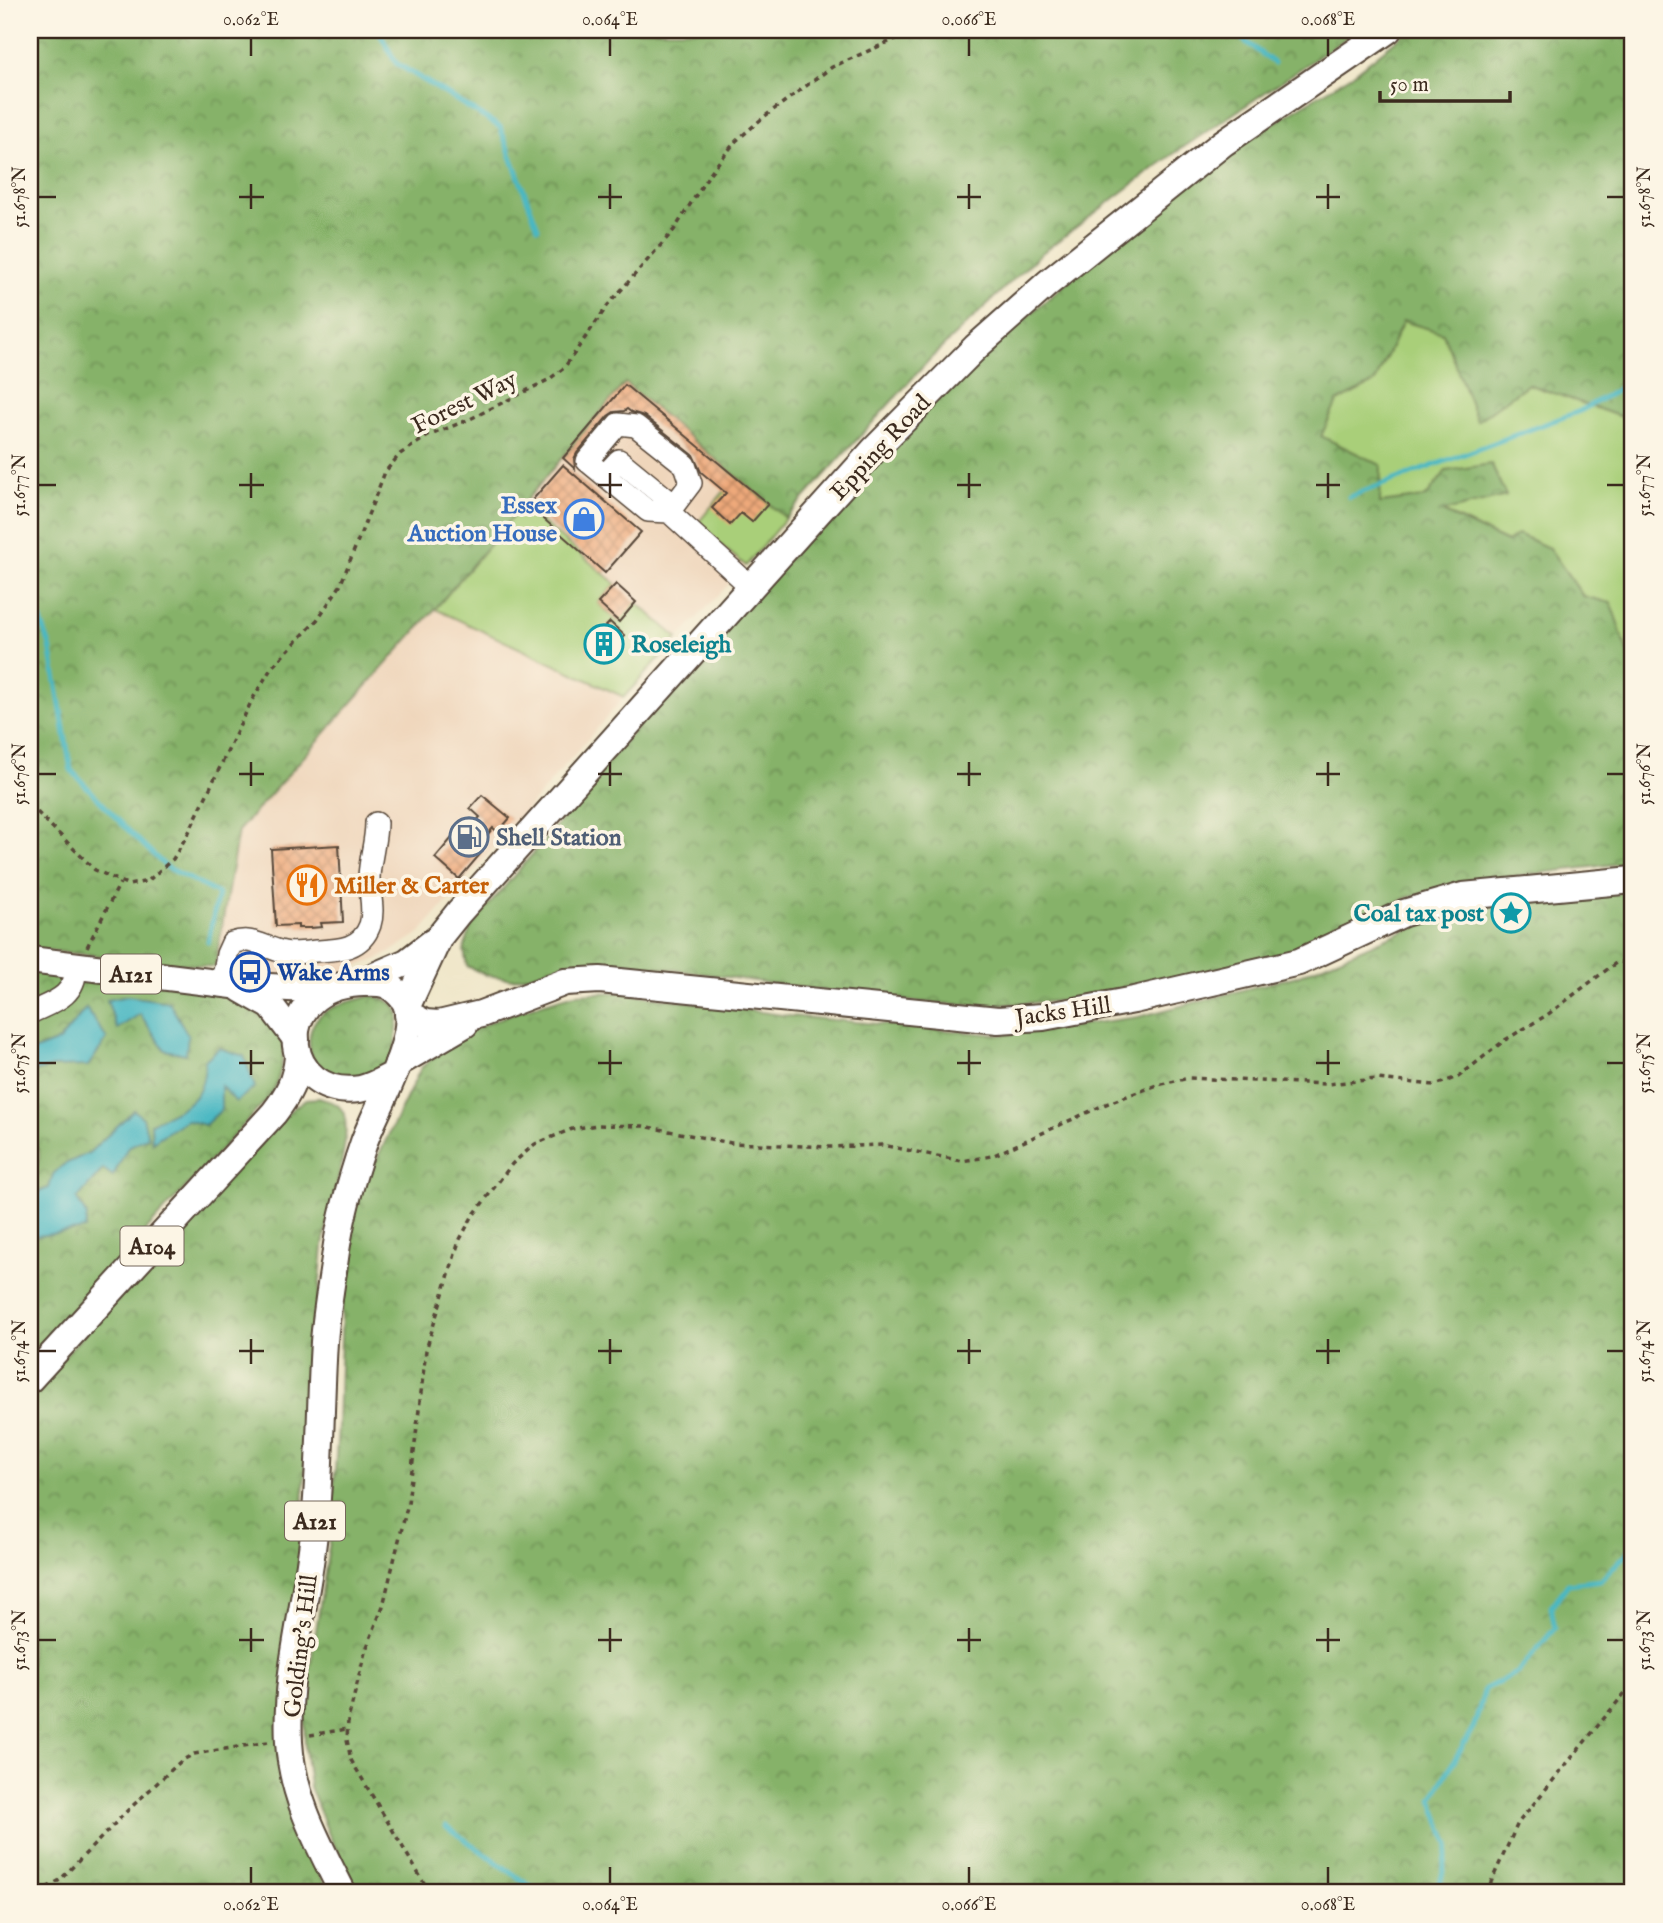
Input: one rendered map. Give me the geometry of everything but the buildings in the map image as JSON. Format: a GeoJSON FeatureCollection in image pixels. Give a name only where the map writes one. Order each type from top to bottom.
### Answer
{"type":"FeatureCollection","features":[{"type":"Feature","properties":{"kind":"main road","name":"Epping Road"},"geometry":{"type":"LineString","coordinates":[[348,985],[407,962],[439,937],[507,856],[874,450],[976,347],[1048,283],[1223,143],[1388,30]]}},
{"type":"Feature","properties":{"kind":"main road","name":"Jacks Hill"},"geometry":{"type":"LineString","coordinates":[[481,1014],[565,982],[600,980],[998,1020],[1043,1017],[1134,1000],[1299,962],[1404,912],[1463,896],[1633,880]]}},
{"type":"Feature","properties":{"kind":"main road","name":"Epping Road"},"geometry":{"type":"LineString","coordinates":[[408,1010],[439,937]]}},
{"type":"Feature","properties":{"kind":"main road","name":"A121"},"geometry":{"type":"LineString","coordinates":[[30,960],[76,968],[227,984],[307,989],[348,985]]}},
{"type":"Feature","properties":{"kind":"main road","name":"A121"},"geometry":{"type":"LineString","coordinates":[[227,984],[271,1006],[297,1048]]}},
{"type":"Feature","properties":{"kind":"main road"},"geometry":{"type":"LineString","coordinates":[[365,1140],[357,1110],[351,1099],[307,1073],[297,1048],[301,1011],[314,1000],[348,985],[386,984],[404,999],[408,1010],[406,1032],[396,1069]]}},
{"type":"Feature","properties":{"kind":"main road"},"geometry":{"type":"LineString","coordinates":[[408,1010],[425,1023],[439,1024],[481,1014]]}},
{"type":"Feature","properties":{"kind":"main road"},"geometry":{"type":"LineString","coordinates":[[331,1086],[361,1089],[481,1014]]}},
{"type":"Feature","properties":{"kind":"main road","name":"A104"},"geometry":{"type":"LineString","coordinates":[[30,1379],[274,1113],[288,1095],[297,1075],[297,1048]]}},
{"type":"Feature","properties":{"kind":"main road","name":"Golding's Hill"},"geometry":{"type":"LineString","coordinates":[[343,1893],[307,1820],[289,1738],[294,1663],[314,1533],[324,1339],[340,1225],[365,1140],[396,1069]]}},
{"type":"Feature","properties":{"kind":"main road","name":"A104"},"geometry":{"type":"LineString","coordinates":[[274,1113],[307,1088],[331,1086]]}},
{"type":"Feature","properties":{"kind":"street"},"geometry":{"type":"LineString","coordinates":[[618,424],[636,426],[685,465],[691,483],[671,508],[648,511],[587,461],[618,424]]}},
{"type":"Feature","properties":{"kind":"street"},"geometry":{"type":"LineString","coordinates":[[671,508],[751,587]]}},
{"type":"Feature","properties":{"kind":"street"},"geometry":{"type":"LineString","coordinates":[[227,984],[227,954],[232,943],[244,939],[289,953],[344,949],[356,944],[365,935],[371,924],[369,881],[376,823]]}},
{"type":"Feature","properties":{"kind":"street"},"geometry":{"type":"LineString","coordinates":[[30,1013],[71,990],[76,968]]}},
{"type":"Feature","properties":{"kind":"path","name":"Forest Way"},"geometry":{"type":"LineString","coordinates":[[120,883],[129,885],[148,881],[172,860],[189,832],[252,699],[272,667],[317,620],[340,586],[385,472],[400,454],[428,436],[470,419],[548,380],[564,368],[608,305],[674,230],[710,173],[736,141],[832,67],[916,30]]}},
{"type":"Feature","properties":{"kind":"path"},"geometry":{"type":"LineString","coordinates":[[30,805],[95,870],[120,883],[76,968]]}},
{"type":"Feature","properties":{"kind":"path"},"geometry":{"type":"LineString","coordinates":[[430,1893],[351,1760],[347,1729],[365,1652],[383,1606],[408,1503],[426,1350],[459,1241],[471,1217],[504,1175],[535,1144],[572,1129],[597,1125],[643,1126],[731,1143],[830,1147],[882,1145],[962,1161],[992,1156],[1106,1104],[1157,1085],[1189,1078],[1326,1084],[1377,1079],[1435,1085],[1458,1077],[1505,1040],[1547,1015],[1617,962],[1633,961]]}},
{"type":"Feature","properties":{"kind":"path"},"geometry":{"type":"LineString","coordinates":[[1486,1893],[1518,1823],[1633,1683]]}},
{"type":"Feature","properties":{"kind":"path"},"geometry":{"type":"LineString","coordinates":[[38,1893],[60,1880],[128,1810],[181,1761],[194,1754],[347,1729]]}},
{"type":"Feature","properties":{"kind":"shaded area"},"geometry":{"type":"Polygon","coordinates":[[[625,383],[736,477],[696,525],[746,566],[678,638],[522,505],[625,383]]]}},
{"type":"Feature","properties":{"kind":"shaded area"},"geometry":{"type":"Polygon","coordinates":[[[435,609],[624,697],[421,932],[381,958],[334,974],[275,977],[215,967],[238,831],[435,609]]]}},
{"type":"Feature","properties":{"kind":"green space"},"geometry":{"type":"Polygon","coordinates":[[[30,30],[1358,30],[1169,157],[1038,256],[929,360],[786,518],[625,383],[435,609],[238,831],[215,967],[30,949],[30,30]]]}},
{"type":"Feature","properties":{"kind":"green space"},"geometry":{"type":"Polygon","coordinates":[[[1409,30],[1633,30],[1633,421],[1528,384],[1477,421],[1443,333],[1403,321],[1375,382],[1337,402],[1321,436],[1381,465],[1380,503],[1426,497],[1446,471],[1491,464],[1506,496],[1442,512],[1507,542],[1518,534],[1549,548],[1583,596],[1611,603],[1629,657],[1633,658],[1633,862],[1458,883],[1406,898],[1348,928],[1288,954],[1174,981],[1061,1001],[981,1006],[889,1000],[620,962],[569,965],[513,979],[486,975],[467,966],[464,950],[471,926],[665,692],[954,379],[1205,165],[1352,75],[1409,30]]]}},
{"type":"Feature","properties":{"kind":"green space"},"geometry":{"type":"Polygon","coordinates":[[[1403,321],[1443,333],[1477,420],[1528,384],[1633,421],[1633,658],[1629,657],[1611,604],[1583,596],[1549,548],[1507,542],[1441,511],[1506,496],[1491,464],[1446,472],[1426,497],[1380,504],[1321,436],[1336,402],[1375,382],[1403,321]]]}},
{"type":"Feature","properties":{"kind":"green space"},"geometry":{"type":"Polygon","coordinates":[[[736,477],[786,518],[746,566],[696,525],[736,477]]]}},
{"type":"Feature","properties":{"kind":"green space"},"geometry":{"type":"Polygon","coordinates":[[[522,505],[616,584],[598,603],[618,622],[636,602],[678,638],[624,697],[435,609],[522,505]]]}},
{"type":"Feature","properties":{"kind":"green space"},"geometry":{"type":"Polygon","coordinates":[[[1633,892],[1633,1893],[358,1893],[330,1837],[310,1787],[304,1707],[330,1541],[338,1427],[344,1251],[348,1218],[421,1068],[461,1034],[518,1011],[575,994],[619,992],[790,1016],[1000,1035],[1050,1029],[1138,1017],[1297,976],[1434,918],[1502,904],[1633,892]]]}},
{"type":"Feature","properties":{"kind":"green space"},"geometry":{"type":"Polygon","coordinates":[[[30,965],[242,995],[283,1029],[282,1062],[272,1094],[30,1356],[30,1237],[87,1216],[77,1199],[103,1169],[113,1175],[128,1147],[134,1110],[89,1153],[63,1165],[49,1188],[30,1195],[30,1173],[36,1167],[39,1151],[30,1137],[30,1073],[53,1067],[88,1065],[86,1008],[59,1041],[30,1052],[30,965]],[[140,1014],[165,1050],[186,1054],[140,1014]],[[219,1048],[206,1060],[202,1085],[191,1101],[151,1123],[152,1142],[186,1119],[206,1125],[219,1048]]]}},
{"type":"Feature","properties":{"kind":"green space"},"geometry":{"type":"Polygon","coordinates":[[[374,995],[394,1004],[399,1014],[393,1062],[380,1075],[324,1080],[311,1053],[310,1035],[313,1024],[328,1010],[374,995]]]}},
{"type":"Feature","properties":{"kind":"green space"},"geometry":{"type":"Polygon","coordinates":[[[319,1098],[340,1107],[345,1121],[345,1136],[323,1246],[285,1788],[303,1844],[330,1893],[43,1893],[30,1884],[30,1393],[292,1109],[306,1099],[319,1098]]]}},
{"type":"Feature","properties":{"kind":"water"},"geometry":{"type":"Polygon","coordinates":[[[128,996],[169,1002],[188,1035],[186,1054],[165,1050],[140,1014],[117,1029],[107,1000],[128,996]]]}},
{"type":"Feature","properties":{"kind":"water"},"geometry":{"type":"Polygon","coordinates":[[[86,1008],[107,1039],[88,1066],[53,1067],[30,1073],[30,1052],[59,1041],[86,1008]]]}},
{"type":"Feature","properties":{"kind":"water"},"geometry":{"type":"Polygon","coordinates":[[[219,1048],[244,1056],[255,1087],[236,1102],[221,1086],[221,1110],[205,1125],[186,1120],[152,1142],[151,1123],[183,1107],[197,1094],[204,1074],[205,1060],[219,1048]]]}},
{"type":"Feature","properties":{"kind":"water"},"geometry":{"type":"Polygon","coordinates":[[[134,1110],[143,1118],[148,1137],[128,1147],[113,1176],[103,1169],[77,1199],[87,1216],[85,1229],[30,1237],[30,1195],[49,1188],[53,1174],[63,1165],[89,1153],[134,1110]]]}},
{"type":"Feature","properties":{"kind":"waterway"},"geometry":{"type":"LineString","coordinates":[[378,30],[396,63],[500,127],[538,228]]}},
{"type":"Feature","properties":{"kind":"waterway"},"geometry":{"type":"LineString","coordinates":[[1230,30],[1274,63]]}},
{"type":"Feature","properties":{"kind":"waterway"},"geometry":{"type":"LineString","coordinates":[[1349,497],[1580,411],[1633,381]]}},
{"type":"Feature","properties":{"kind":"waterway"},"geometry":{"type":"LineString","coordinates":[[30,590],[50,646],[71,770],[165,866],[218,894],[208,942]]}},
{"type":"Feature","properties":{"kind":"waterway"},"geometry":{"type":"LineString","coordinates":[[1438,1893],[1449,1845],[1432,1799],[1474,1726],[1485,1689],[1518,1672],[1555,1628],[1551,1607],[1568,1584],[1601,1580],[1633,1547]]}},
{"type":"Feature","properties":{"kind":"waterway"},"geometry":{"type":"LineString","coordinates":[[446,1826],[540,1893]]}},
{"type":"Feature","properties":{"kind":"place","name":"Essex Auction House"},"geometry":{"type":"Point","coordinates":[584,519]}},
{"type":"Feature","properties":{"kind":"place","name":"Roseleigh"},"geometry":{"type":"Point","coordinates":[604,644]}},
{"type":"Feature","properties":{"kind":"place","name":"Shell Station"},"geometry":{"type":"Point","coordinates":[469,837]}},
{"type":"Feature","properties":{"kind":"place","name":"Miller & Carter"},"geometry":{"type":"Point","coordinates":[307,885]}},
{"type":"Feature","properties":{"kind":"place","name":"Coal tax post"},"geometry":{"type":"Point","coordinates":[1511,913]}},
{"type":"Feature","properties":{"kind":"place","name":"Wake Arms"},"geometry":{"type":"Point","coordinates":[250,972]}}]}
